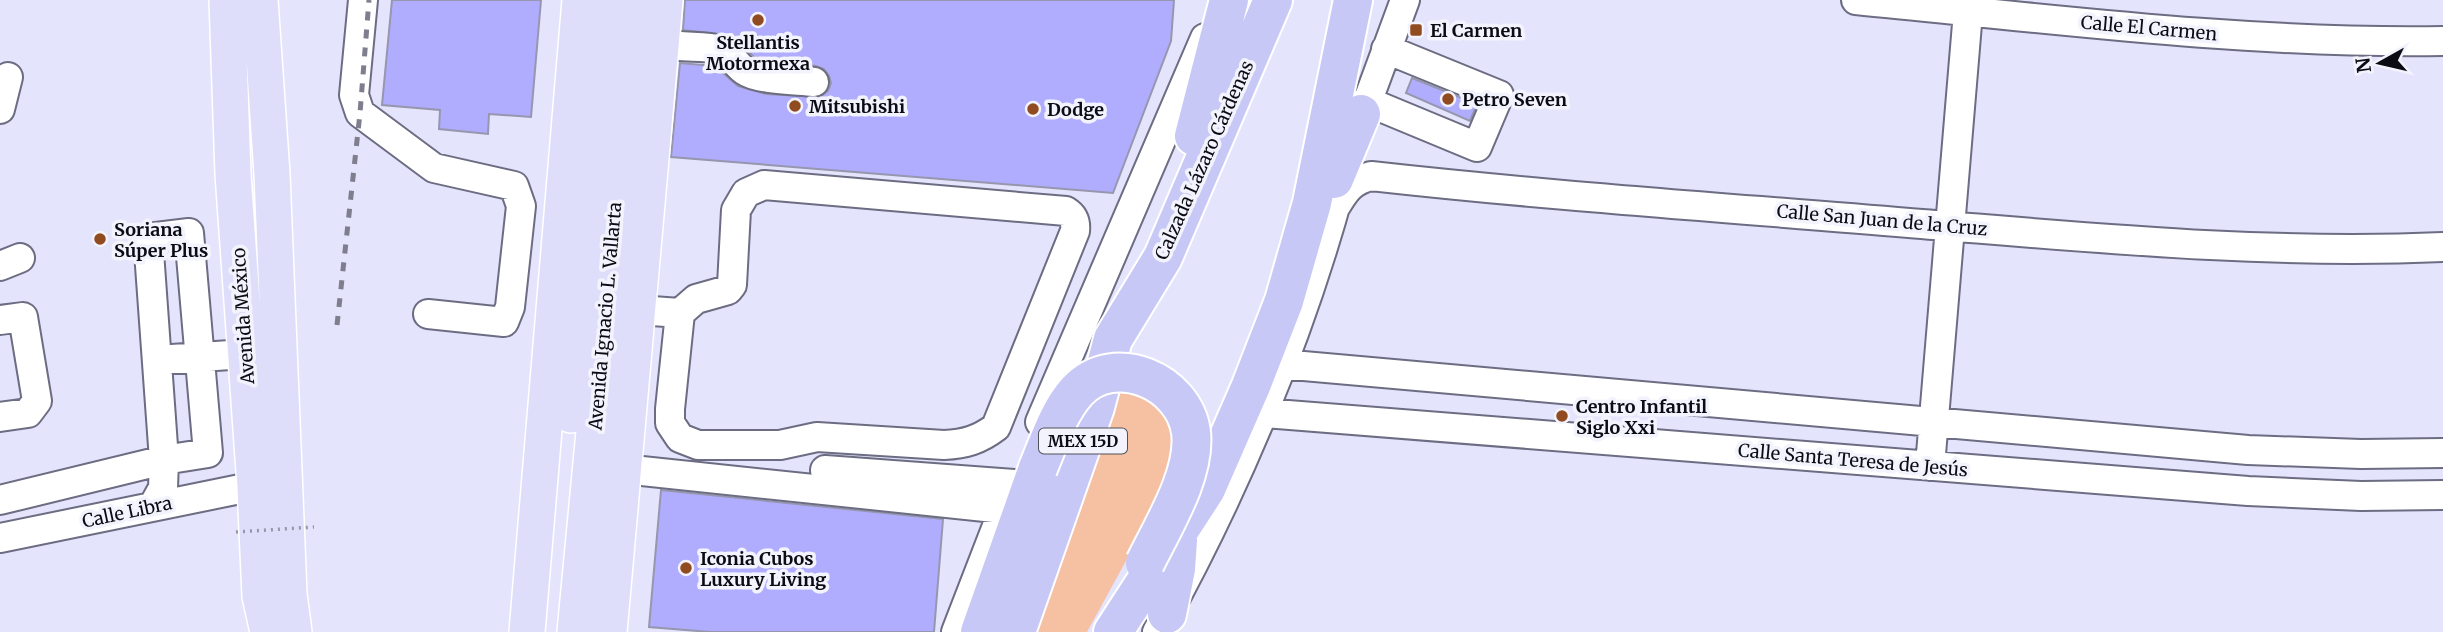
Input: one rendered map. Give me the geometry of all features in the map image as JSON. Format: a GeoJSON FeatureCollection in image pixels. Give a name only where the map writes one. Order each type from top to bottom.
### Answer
{"type":"FeatureCollection","features":[{"type":"Feature","properties":{"kind":"highway"},"geometry":{"type":"LineString","coordinates":[[1163,257],[1229,0]]}},
{"type":"Feature","properties":{"kind":"highway","name":"Calzada Lázaro Cárdenas"},"geometry":{"type":"LineString","coordinates":[[1016,632],[1095,407],[1113,339],[1163,257],[1273,0]]}},
{"type":"Feature","properties":{"kind":"highway"},"geometry":{"type":"LineString","coordinates":[[1284,301],[1312,203],[1353,0]]}},
{"type":"Feature","properties":{"kind":"highway"},"geometry":{"type":"LineString","coordinates":[[1112,632],[1206,489],[1251,386],[1364,107]]}},
{"type":"Feature","properties":{"kind":"highway"},"geometry":{"type":"LineString","coordinates":[[967,623],[1018,487],[1076,392],[1092,379],[1108,372],[1130,372],[1152,379],[1183,405],[1191,433],[1189,460],[1181,489],[1112,632]]}},
{"type":"Feature","properties":{"kind":"highway"},"geometry":{"type":"LineString","coordinates":[[1162,623],[1176,569],[1179,532]]}},
{"type":"Feature","properties":{"kind":"main road"},"geometry":{"type":"LineString","coordinates":[[208,0],[233,174]]}},
{"type":"Feature","properties":{"kind":"main road","name":"Avenida México"},"geometry":{"type":"LineString","coordinates":[[227,0],[233,174],[255,486],[275,595],[294,632]]}},
{"type":"Feature","properties":{"kind":"main road","name":"Avenida México"},"geometry":{"type":"LineString","coordinates":[[260,0],[272,174],[275,595],[268,632]]}},
{"type":"Feature","properties":{"kind":"main road"},"geometry":{"type":"LineString","coordinates":[[268,0],[272,174]]}},
{"type":"Feature","properties":{"kind":"main road"},"geometry":{"type":"LineString","coordinates":[[527,632],[580,0]]}},
{"type":"Feature","properties":{"kind":"main road"},"geometry":{"type":"LineString","coordinates":[[572,83],[590,0]]}},
{"type":"Feature","properties":{"kind":"main road","name":"Avenida Ignacio L. Vallarta"},"geometry":{"type":"LineString","coordinates":[[552,632],[607,0]]}},
{"type":"Feature","properties":{"kind":"main road","name":"Avenida Ignacio L. Vallarta"},"geometry":{"type":"LineString","coordinates":[[575,632],[635,0]]}},
{"type":"Feature","properties":{"kind":"main road"},"geometry":{"type":"LineString","coordinates":[[643,0],[652,148]]}},
{"type":"Feature","properties":{"kind":"main road","name":"Avenida Ignacio L. Vallarta"},"geometry":{"type":"LineString","coordinates":[[609,632],[665,0]]}},
{"type":"Feature","properties":{"kind":"main road"},"geometry":{"type":"LineString","coordinates":[[259,632],[275,595],[308,632]]}},
{"type":"Feature","properties":{"kind":"street"},"geometry":{"type":"LineString","coordinates":[[363,0],[354,95],[360,113],[434,168],[514,186],[520,206],[510,307],[504,321],[428,314]]}},
{"type":"Feature","properties":{"kind":"street"},"geometry":{"type":"LineString","coordinates":[[967,623],[1018,487],[1222,0]]}},
{"type":"Feature","properties":{"kind":"street"},"geometry":{"type":"LineString","coordinates":[[1162,623],[1227,493],[1262,413],[1305,300],[1336,206],[1364,107],[1405,0]]}},
{"type":"Feature","properties":{"kind":"street","name":"Calle El Carmen"},"geometry":{"type":"LineString","coordinates":[[1856,0],[1968,5],[2247,37],[2443,41]]}},
{"type":"Feature","properties":{"kind":"street"},"geometry":{"type":"LineString","coordinates":[[1930,466],[1968,5]]}},
{"type":"Feature","properties":{"kind":"street"},"geometry":{"type":"LineString","coordinates":[[661,41],[673,47],[719,50],[734,58],[743,70],[753,75],[814,82]]}},
{"type":"Feature","properties":{"kind":"street"},"geometry":{"type":"LineString","coordinates":[[1386,49],[1499,95],[1477,147],[1470,187]]}},
{"type":"Feature","properties":{"kind":"street"},"geometry":{"type":"LineString","coordinates":[[0,109],[8,76]]}},
{"type":"Feature","properties":{"kind":"street"},"geometry":{"type":"LineString","coordinates":[[1364,107],[1477,147]]}},
{"type":"Feature","properties":{"kind":"street","name":"Calle San Juan de la Cruz"},"geometry":{"type":"LineString","coordinates":[[1336,206],[1347,186],[1371,176],[1470,187],[2266,249],[2443,247]]}},
{"type":"Feature","properties":{"kind":"street"},"geometry":{"type":"LineString","coordinates":[[638,310],[680,313],[696,299],[728,290],[732,285],[736,210],[746,193],[764,185],[1066,211],[1072,214],[1076,223],[996,427],[982,438],[962,444],[817,437],[780,445],[698,445],[680,438],[670,423],[680,313]]}},
{"type":"Feature","properties":{"kind":"street"},"geometry":{"type":"LineString","coordinates":[[0,500],[163,460],[208,453],[189,233],[148,238],[163,460],[163,488],[153,506]]}},
{"type":"Feature","properties":{"kind":"street"},"geometry":{"type":"LineString","coordinates":[[0,320],[23,317],[37,401],[28,413],[0,417]]}},
{"type":"Feature","properties":{"kind":"street"},"geometry":{"type":"LineString","coordinates":[[157,360],[245,354]]}},
{"type":"Feature","properties":{"kind":"street"},"geometry":{"type":"LineString","coordinates":[[1281,364],[2248,450],[2361,454],[2443,453]]}},
{"type":"Feature","properties":{"kind":"street","name":"Calle Santa Teresa de Jesús"},"geometry":{"type":"LineString","coordinates":[[1262,413],[2248,491],[2361,496],[2443,495]]}},
{"type":"Feature","properties":{"kind":"street"},"geometry":{"type":"LineString","coordinates":[[623,469],[1018,487]]}},
{"type":"Feature","properties":{"kind":"street"},"geometry":{"type":"LineString","coordinates":[[825,470],[1018,487]]}},
{"type":"Feature","properties":{"kind":"street","name":"Calle Libra"},"geometry":{"type":"LineString","coordinates":[[0,538],[255,486]]}},
{"type":"Feature","properties":{"kind":"path"},"geometry":{"type":"LineString","coordinates":[[236,532],[314,527]]}},
{"type":"Feature","properties":{"kind":"shaded area"},"geometry":{"type":"Polygon","coordinates":[[[1131,383],[1174,422],[1178,466],[1087,632],[1033,632],[1067,413],[1131,383]]]}},
{"type":"Feature","properties":{"kind":"building"},"geometry":{"type":"Polygon","coordinates":[[[392,0],[541,0],[531,117],[489,114],[488,134],[439,129],[440,110],[382,105],[392,0]]]}},
{"type":"Feature","properties":{"kind":"building"},"geometry":{"type":"Polygon","coordinates":[[[685,0],[1174,0],[1171,41],[1113,193],[671,157],[680,63],[715,66],[738,86],[766,94],[820,97],[828,91],[831,83],[824,69],[816,66],[763,60],[754,57],[738,41],[727,35],[683,30],[685,0]]]}},
{"type":"Feature","properties":{"kind":"building","name":"Petro Seven"},"geometry":{"type":"Polygon","coordinates":[[[1412,78],[1477,104],[1470,121],[1406,93],[1412,78]]]}},
{"type":"Feature","properties":{"kind":"building"},"geometry":{"type":"Polygon","coordinates":[[[661,490],[943,519],[934,632],[710,632],[649,627],[661,490]]]}},
{"type":"Feature","properties":{"kind":"railway"},"geometry":{"type":"LineString","coordinates":[[337,325],[360,113],[369,0]]}},
{"type":"Feature","properties":{"kind":"place","name":"Stellantis Motormexa"},"geometry":{"type":"Point","coordinates":[758,20]}},
{"type":"Feature","properties":{"kind":"place","name":"El Carmen"},"geometry":{"type":"Point","coordinates":[1416,30]}},
{"type":"Feature","properties":{"kind":"place","name":"Petro Seven"},"geometry":{"type":"Point","coordinates":[1448,99]}},
{"type":"Feature","properties":{"kind":"place","name":"Mitsubishi"},"geometry":{"type":"Point","coordinates":[795,106]}},
{"type":"Feature","properties":{"kind":"place","name":"Dodge"},"geometry":{"type":"Point","coordinates":[1033,109]}},
{"type":"Feature","properties":{"kind":"place","name":"Soriana Súper Plus"},"geometry":{"type":"Point","coordinates":[100,239]}},
{"type":"Feature","properties":{"kind":"place","name":"Centro Infantil Siglo Xxi"},"geometry":{"type":"Point","coordinates":[1562,416]}},
{"type":"Feature","properties":{"kind":"place","name":"Iconia Cubos Luxury Living"},"geometry":{"type":"Point","coordinates":[686,568]}}]}
